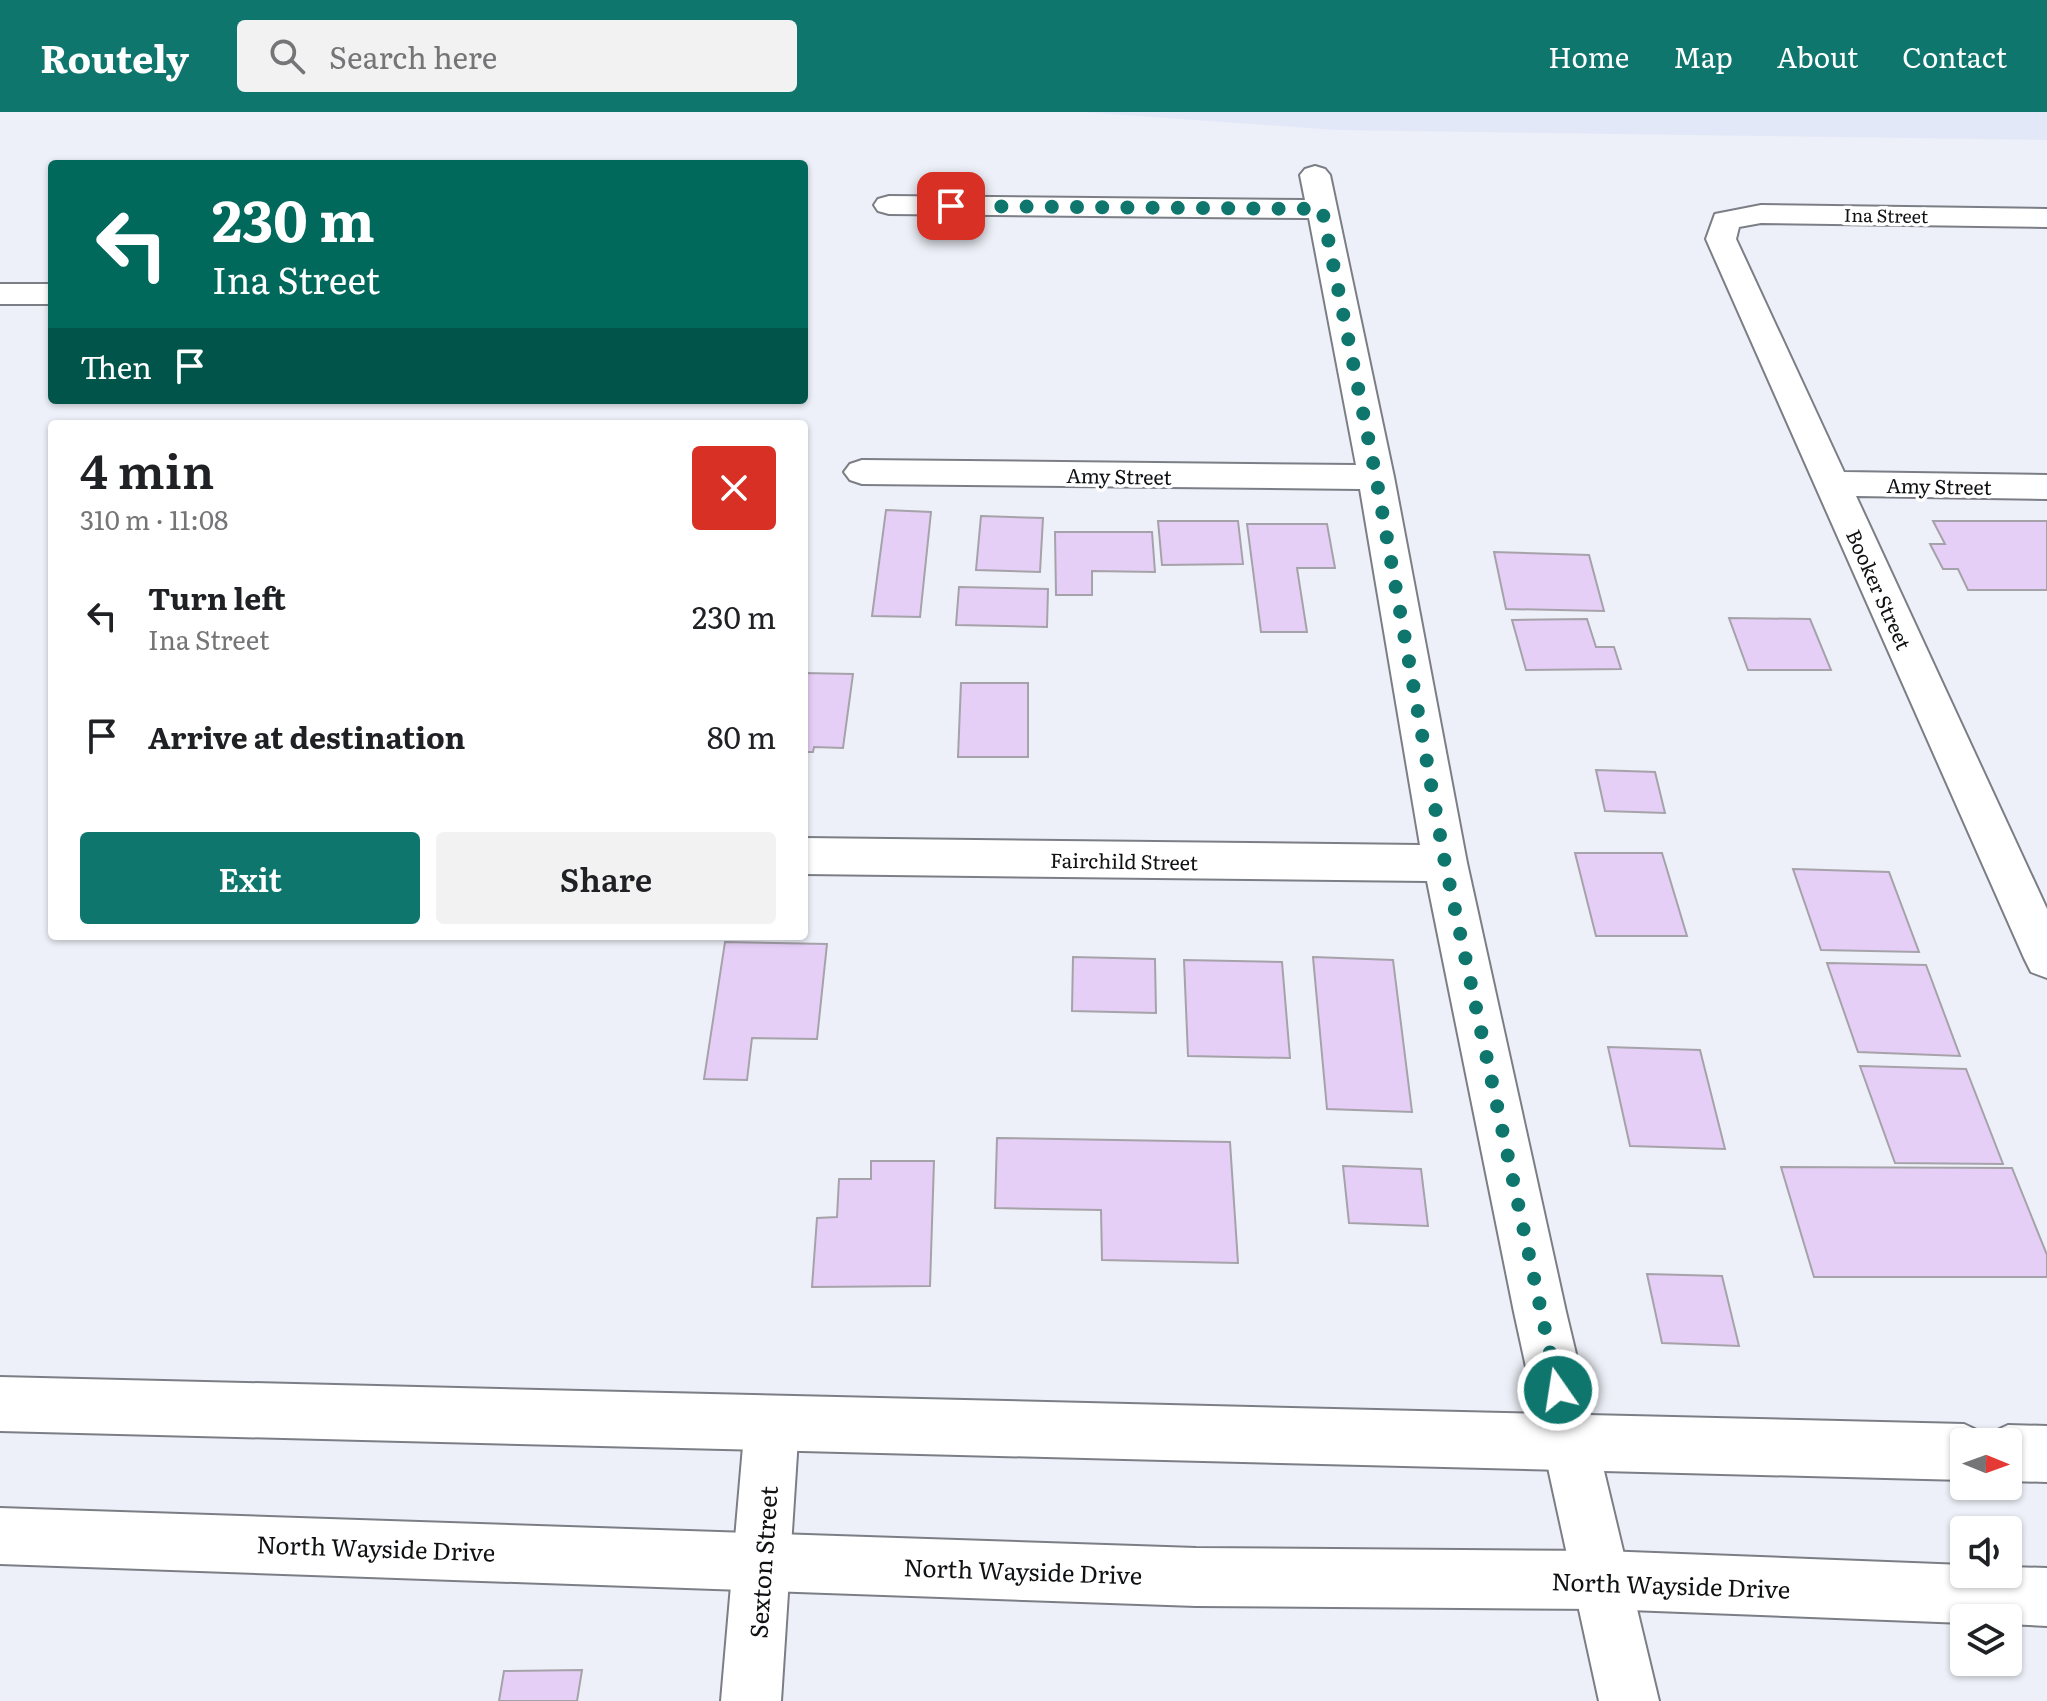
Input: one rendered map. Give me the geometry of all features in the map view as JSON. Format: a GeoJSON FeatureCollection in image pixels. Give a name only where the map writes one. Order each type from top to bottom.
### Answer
{"type":"FeatureCollection","features":[{"type":"Feature","properties":{"kind":"street"},"geometry":{"type":"LineString","coordinates":[[889,205],[1319,192],[1376,477],[1445,863],[1629,1701]]}},
{"type":"Feature","properties":{"kind":"street","name":"Ina Street"},"geometry":{"type":"LineString","coordinates":[[1726,220],[1761,214],[2047,218]]}},
{"type":"Feature","properties":{"kind":"street","name":"Booker Street"},"geometry":{"type":"LineString","coordinates":[[1726,220],[1721,239],[1832,484],[2029,879],[2047,958]]}},
{"type":"Feature","properties":{"kind":"street"},"geometry":{"type":"LineString","coordinates":[[0,294],[48,294]]}},
{"type":"Feature","properties":{"kind":"street","name":"Amy Street"},"geometry":{"type":"LineString","coordinates":[[862,472],[1376,477]]}},
{"type":"Feature","properties":{"kind":"street","name":"Amy Street"},"geometry":{"type":"LineString","coordinates":[[1832,484],[2047,487]]}},
{"type":"Feature","properties":{"kind":"street","name":"Fairchild Street"},"geometry":{"type":"LineString","coordinates":[[808,856],[1445,863]]}},
{"type":"Feature","properties":{"kind":"street"},"geometry":{"type":"LineString","coordinates":[[0,1404],[1950,1452]]}},
{"type":"Feature","properties":{"kind":"street","name":"Sexton Street"},"geometry":{"type":"LineString","coordinates":[[751,1701],[772,1423]]}},
{"type":"Feature","properties":{"kind":"street"},"geometry":{"type":"LineString","coordinates":[[2022,1453],[2047,1454]]}},
{"type":"Feature","properties":{"kind":"street","name":"North Wayside Drive"},"geometry":{"type":"LineString","coordinates":[[0,1536],[764,1559],[1196,1577],[1603,1580],[2047,1597]]}},
{"type":"Feature","properties":{"kind":"shaded area"},"geometry":{"type":"Polygon","coordinates":[[[1082,112],[2047,112],[2047,140],[1336,130],[1082,112]]]}},
{"type":"Feature","properties":{"kind":"building"},"geometry":{"type":"Polygon","coordinates":[[[886,510],[931,512],[920,617],[872,616],[886,510]]]}},
{"type":"Feature","properties":{"kind":"building"},"geometry":{"type":"Polygon","coordinates":[[[981,516],[1043,518],[1040,572],[976,570],[981,516]]]}},
{"type":"Feature","properties":{"kind":"building"},"geometry":{"type":"Polygon","coordinates":[[[1158,521],[1238,521],[1243,564],[1162,565],[1158,521]]]}},
{"type":"Feature","properties":{"kind":"building"},"geometry":{"type":"Polygon","coordinates":[[[1933,521],[2047,521],[2047,590],[1968,590],[1958,569],[1943,569],[1930,544],[1945,544],[1933,521]]]}},
{"type":"Feature","properties":{"kind":"building"},"geometry":{"type":"Polygon","coordinates":[[[1247,524],[1327,524],[1335,568],[1297,568],[1307,632],[1261,632],[1247,524]]]}},
{"type":"Feature","properties":{"kind":"building"},"geometry":{"type":"Polygon","coordinates":[[[1055,532],[1152,532],[1155,572],[1092,571],[1092,595],[1056,595],[1055,532]]]}},
{"type":"Feature","properties":{"kind":"building"},"geometry":{"type":"Polygon","coordinates":[[[1494,552],[1589,555],[1604,611],[1506,609],[1494,552]]]}},
{"type":"Feature","properties":{"kind":"building"},"geometry":{"type":"Polygon","coordinates":[[[959,587],[1048,589],[1047,627],[956,625],[959,587]]]}},
{"type":"Feature","properties":{"kind":"building"},"geometry":{"type":"Polygon","coordinates":[[[1729,618],[1810,619],[1831,670],[1748,670],[1729,618]]]}},
{"type":"Feature","properties":{"kind":"building"},"geometry":{"type":"Polygon","coordinates":[[[1587,619],[1596,647],[1614,647],[1621,669],[1526,670],[1512,620],[1587,619]]]}},
{"type":"Feature","properties":{"kind":"building"},"geometry":{"type":"Polygon","coordinates":[[[808,673],[853,674],[843,748],[814,747],[813,752],[808,752],[808,673]]]}},
{"type":"Feature","properties":{"kind":"building"},"geometry":{"type":"Polygon","coordinates":[[[961,683],[1028,683],[1028,757],[958,757],[961,683]]]}},
{"type":"Feature","properties":{"kind":"building"},"geometry":{"type":"Polygon","coordinates":[[[1596,770],[1655,772],[1665,813],[1605,811],[1596,770]]]}},
{"type":"Feature","properties":{"kind":"building"},"geometry":{"type":"Polygon","coordinates":[[[1575,853],[1662,853],[1687,936],[1596,936],[1575,853]]]}},
{"type":"Feature","properties":{"kind":"building"},"geometry":{"type":"Polygon","coordinates":[[[1793,869],[1889,872],[1919,952],[1821,950],[1793,869]]]}},
{"type":"Feature","properties":{"kind":"building"},"geometry":{"type":"Polygon","coordinates":[[[725,942],[827,944],[817,1039],[752,1038],[747,1080],[704,1079],[725,942]]]}},
{"type":"Feature","properties":{"kind":"building"},"geometry":{"type":"Polygon","coordinates":[[[1073,957],[1155,959],[1156,1013],[1072,1011],[1073,957]]]}},
{"type":"Feature","properties":{"kind":"building"},"geometry":{"type":"Polygon","coordinates":[[[1313,957],[1393,960],[1412,1112],[1327,1109],[1313,957]]]}},
{"type":"Feature","properties":{"kind":"building"},"geometry":{"type":"Polygon","coordinates":[[[1184,960],[1282,962],[1290,1058],[1188,1056],[1184,960]]]}},
{"type":"Feature","properties":{"kind":"building"},"geometry":{"type":"Polygon","coordinates":[[[1827,963],[1926,965],[1960,1056],[1858,1052],[1827,963]]]}},
{"type":"Feature","properties":{"kind":"building"},"geometry":{"type":"Polygon","coordinates":[[[1608,1047],[1700,1050],[1725,1149],[1630,1146],[1608,1047]]]}},
{"type":"Feature","properties":{"kind":"building"},"geometry":{"type":"Polygon","coordinates":[[[1860,1066],[1966,1069],[2003,1164],[1895,1163],[1860,1066]]]}},
{"type":"Feature","properties":{"kind":"building"},"geometry":{"type":"Polygon","coordinates":[[[997,1138],[1230,1142],[1238,1263],[1102,1260],[1101,1210],[995,1208],[997,1138]]]}},
{"type":"Feature","properties":{"kind":"building"},"geometry":{"type":"Polygon","coordinates":[[[871,1161],[934,1161],[930,1286],[812,1287],[817,1218],[837,1217],[839,1179],[871,1179],[871,1161]]]}},
{"type":"Feature","properties":{"kind":"building"},"geometry":{"type":"Polygon","coordinates":[[[1343,1166],[1421,1169],[1428,1226],[1349,1223],[1343,1166]]]}},
{"type":"Feature","properties":{"kind":"building"},"geometry":{"type":"Polygon","coordinates":[[[1781,1167],[2012,1168],[2047,1255],[2047,1277],[1814,1277],[1781,1167]]]}},
{"type":"Feature","properties":{"kind":"building"},"geometry":{"type":"Polygon","coordinates":[[[1647,1274],[1722,1276],[1739,1346],[1662,1343],[1647,1274]]]}},
{"type":"Feature","properties":{"kind":"building"},"geometry":{"type":"Polygon","coordinates":[[[582,1670],[577,1701],[499,1701],[504,1671],[582,1670]]]}},
{"type":"Feature","properties":{"kind":"route"},"geometry":{"type":"LineString","coordinates":[[951,206],[1322,209],[1376,477],[1445,863],[1558,1390]]}}]}
